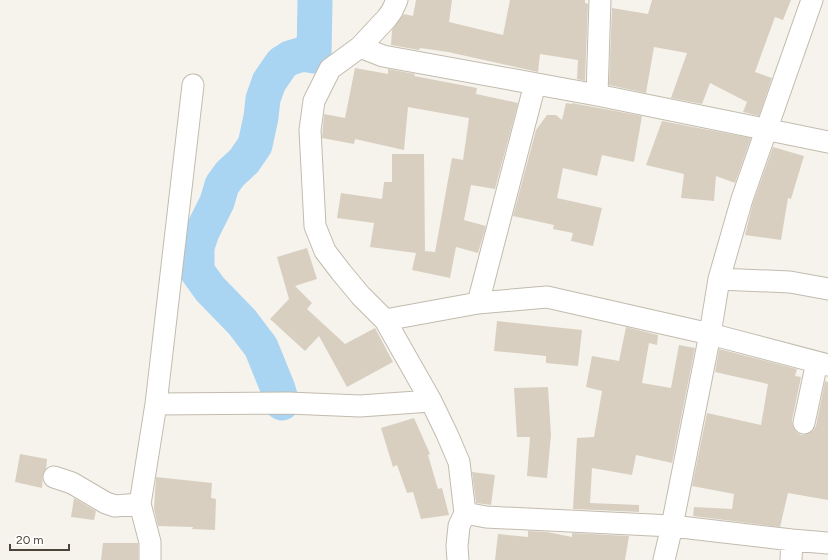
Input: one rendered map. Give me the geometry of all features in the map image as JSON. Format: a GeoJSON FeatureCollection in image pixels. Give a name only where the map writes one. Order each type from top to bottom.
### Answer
{"type":"FeatureCollection","features":[{"type":"Feature","properties":{"kind":"street"},"geometry":{"type":"LineString","coordinates":[[397,0],[387,18],[360,47],[330,69],[314,101],[310,130],[315,226],[325,251],[361,296],[385,320],[431,401],[459,462],[465,513],[459,526],[457,546],[458,560]]}},
{"type":"Feature","properties":{"kind":"street"},"geometry":{"type":"LineString","coordinates":[[597,95],[600,0]]}},
{"type":"Feature","properties":{"kind":"street"},"geometry":{"type":"LineString","coordinates":[[664,560],[710,334],[719,279],[742,199],[812,0]]}},
{"type":"Feature","properties":{"kind":"street"},"geometry":{"type":"LineString","coordinates":[[360,47],[383,56],[597,95],[828,142]]}},
{"type":"Feature","properties":{"kind":"street"},"geometry":{"type":"LineString","coordinates":[[478,303],[535,84]]}},
{"type":"Feature","properties":{"kind":"street"},"geometry":{"type":"LineString","coordinates":[[150,560],[150,542],[140,504],[156,404],[193,85]]}},
{"type":"Feature","properties":{"kind":"street"},"geometry":{"type":"LineString","coordinates":[[719,279],[790,282],[828,289]]}},
{"type":"Feature","properties":{"kind":"street"},"geometry":{"type":"LineString","coordinates":[[385,320],[478,303],[547,297],[710,334],[823,364],[804,423]]}},
{"type":"Feature","properties":{"kind":"street"},"geometry":{"type":"LineString","coordinates":[[156,404],[288,403],[360,406],[431,401]]}},
{"type":"Feature","properties":{"kind":"street"},"geometry":{"type":"LineString","coordinates":[[54,477],[72,483],[106,503],[115,506],[140,504]]}},
{"type":"Feature","properties":{"kind":"street"},"geometry":{"type":"LineString","coordinates":[[465,513],[486,517],[672,526],[791,550],[828,543]]}},
{"type":"Feature","properties":{"kind":"building"},"geometry":{"type":"Polygon","coordinates":[[[416,0],[452,0],[449,22],[503,35],[510,0],[585,0],[585,3],[588,4],[585,81],[577,79],[578,60],[540,54],[538,72],[448,52],[420,48],[419,50],[391,45],[392,30],[404,14],[413,16],[416,0]]]}},
{"type":"Feature","properties":{"kind":"building"},"geometry":{"type":"Polygon","coordinates":[[[652,0],[791,0],[783,20],[775,17],[755,72],[772,78],[759,116],[743,112],[747,102],[710,83],[702,104],[671,98],[687,53],[654,47],[646,93],[609,85],[612,8],[648,14],[652,0]]]}},
{"type":"Feature","properties":{"kind":"building"},"geometry":{"type":"Polygon","coordinates":[[[355,68],[388,74],[388,69],[415,74],[414,76],[477,88],[476,94],[518,103],[495,189],[471,185],[464,220],[486,226],[478,253],[456,247],[450,278],[412,270],[416,253],[370,247],[374,223],[337,218],[341,193],[382,199],[384,182],[392,182],[392,154],[424,154],[425,251],[435,252],[452,158],[463,160],[469,118],[408,107],[404,150],[355,139],[354,144],[322,138],[324,114],[345,118],[355,68]]]}},
{"type":"Feature","properties":{"kind":"building"},"geometry":{"type":"Polygon","coordinates":[[[566,103],[642,116],[634,162],[602,155],[597,176],[563,168],[557,198],[602,208],[593,246],[571,241],[573,233],[553,229],[554,225],[513,216],[536,130],[547,115],[556,115],[562,120],[566,103]]]}},
{"type":"Feature","properties":{"kind":"building"},"geometry":{"type":"Polygon","coordinates":[[[662,121],[751,138],[735,183],[716,176],[714,201],[681,198],[684,174],[646,165],[662,121]]]}},
{"type":"Feature","properties":{"kind":"building"},"geometry":{"type":"Polygon","coordinates":[[[773,147],[804,156],[791,199],[788,198],[781,240],[745,235],[753,203],[773,147]]]}},
{"type":"Feature","properties":{"kind":"building"},"geometry":{"type":"Polygon","coordinates":[[[307,248],[317,279],[295,286],[312,303],[307,309],[345,344],[375,328],[393,362],[347,387],[319,336],[305,351],[270,319],[289,299],[277,257],[307,248]]]}},
{"type":"Feature","properties":{"kind":"building"},"geometry":{"type":"Polygon","coordinates":[[[497,321],[582,330],[578,366],[546,363],[546,356],[494,351],[497,321]]]}},
{"type":"Feature","properties":{"kind":"building"},"geometry":{"type":"Polygon","coordinates":[[[626,327],[658,335],[657,345],[649,343],[642,383],[671,388],[679,345],[695,348],[672,463],[636,455],[632,475],[592,468],[590,503],[639,505],[639,512],[573,509],[577,438],[594,437],[602,391],[586,387],[592,356],[619,361],[626,327]]]}},
{"type":"Feature","properties":{"kind":"building"},"geometry":{"type":"Polygon","coordinates":[[[719,349],[797,369],[795,376],[801,377],[792,420],[796,432],[801,435],[808,434],[813,431],[816,426],[825,381],[828,382],[828,500],[788,493],[780,527],[693,516],[694,507],[732,509],[734,494],[692,486],[707,413],[761,425],[768,384],[715,372],[719,349]]]}},
{"type":"Feature","properties":{"kind":"building"},"geometry":{"type":"Polygon","coordinates":[[[548,387],[551,435],[547,478],[527,476],[530,437],[517,437],[514,388],[548,387]]]}},
{"type":"Feature","properties":{"kind":"building"},"geometry":{"type":"Polygon","coordinates":[[[414,418],[430,454],[428,455],[438,489],[442,488],[449,515],[421,519],[413,492],[407,493],[397,465],[393,467],[381,428],[414,418]]]}},
{"type":"Feature","properties":{"kind":"building"},"geometry":{"type":"Polygon","coordinates":[[[20,454],[47,459],[46,469],[43,474],[42,488],[15,482],[20,454]]]}},
{"type":"Feature","properties":{"kind":"building"},"geometry":{"type":"Polygon","coordinates":[[[472,472],[495,475],[491,505],[476,503],[472,472]]]}},
{"type":"Feature","properties":{"kind":"building"},"geometry":{"type":"Polygon","coordinates":[[[156,477],[212,483],[211,498],[216,499],[215,530],[192,529],[193,527],[158,526],[154,509],[156,477]]]}},
{"type":"Feature","properties":{"kind":"building"},"geometry":{"type":"Polygon","coordinates":[[[74,498],[96,511],[94,520],[71,517],[74,498]]]}},
{"type":"Feature","properties":{"kind":"building"},"geometry":{"type":"Polygon","coordinates":[[[528,531],[547,532],[572,537],[572,533],[629,536],[625,560],[495,560],[498,534],[528,537],[528,531]]]}},
{"type":"Feature","properties":{"kind":"building"},"geometry":{"type":"Polygon","coordinates":[[[103,543],[138,543],[138,560],[101,560],[103,543]]]}},
{"type":"Feature","properties":{"kind":"waterway"},"geometry":{"type":"LineString","coordinates":[[282,403],[261,347],[242,322],[210,289],[197,271],[197,247],[202,232],[217,202],[222,185],[230,174],[244,161],[255,145],[263,99],[269,82],[282,63],[290,58],[303,54],[314,56],[315,0]]}}]}
